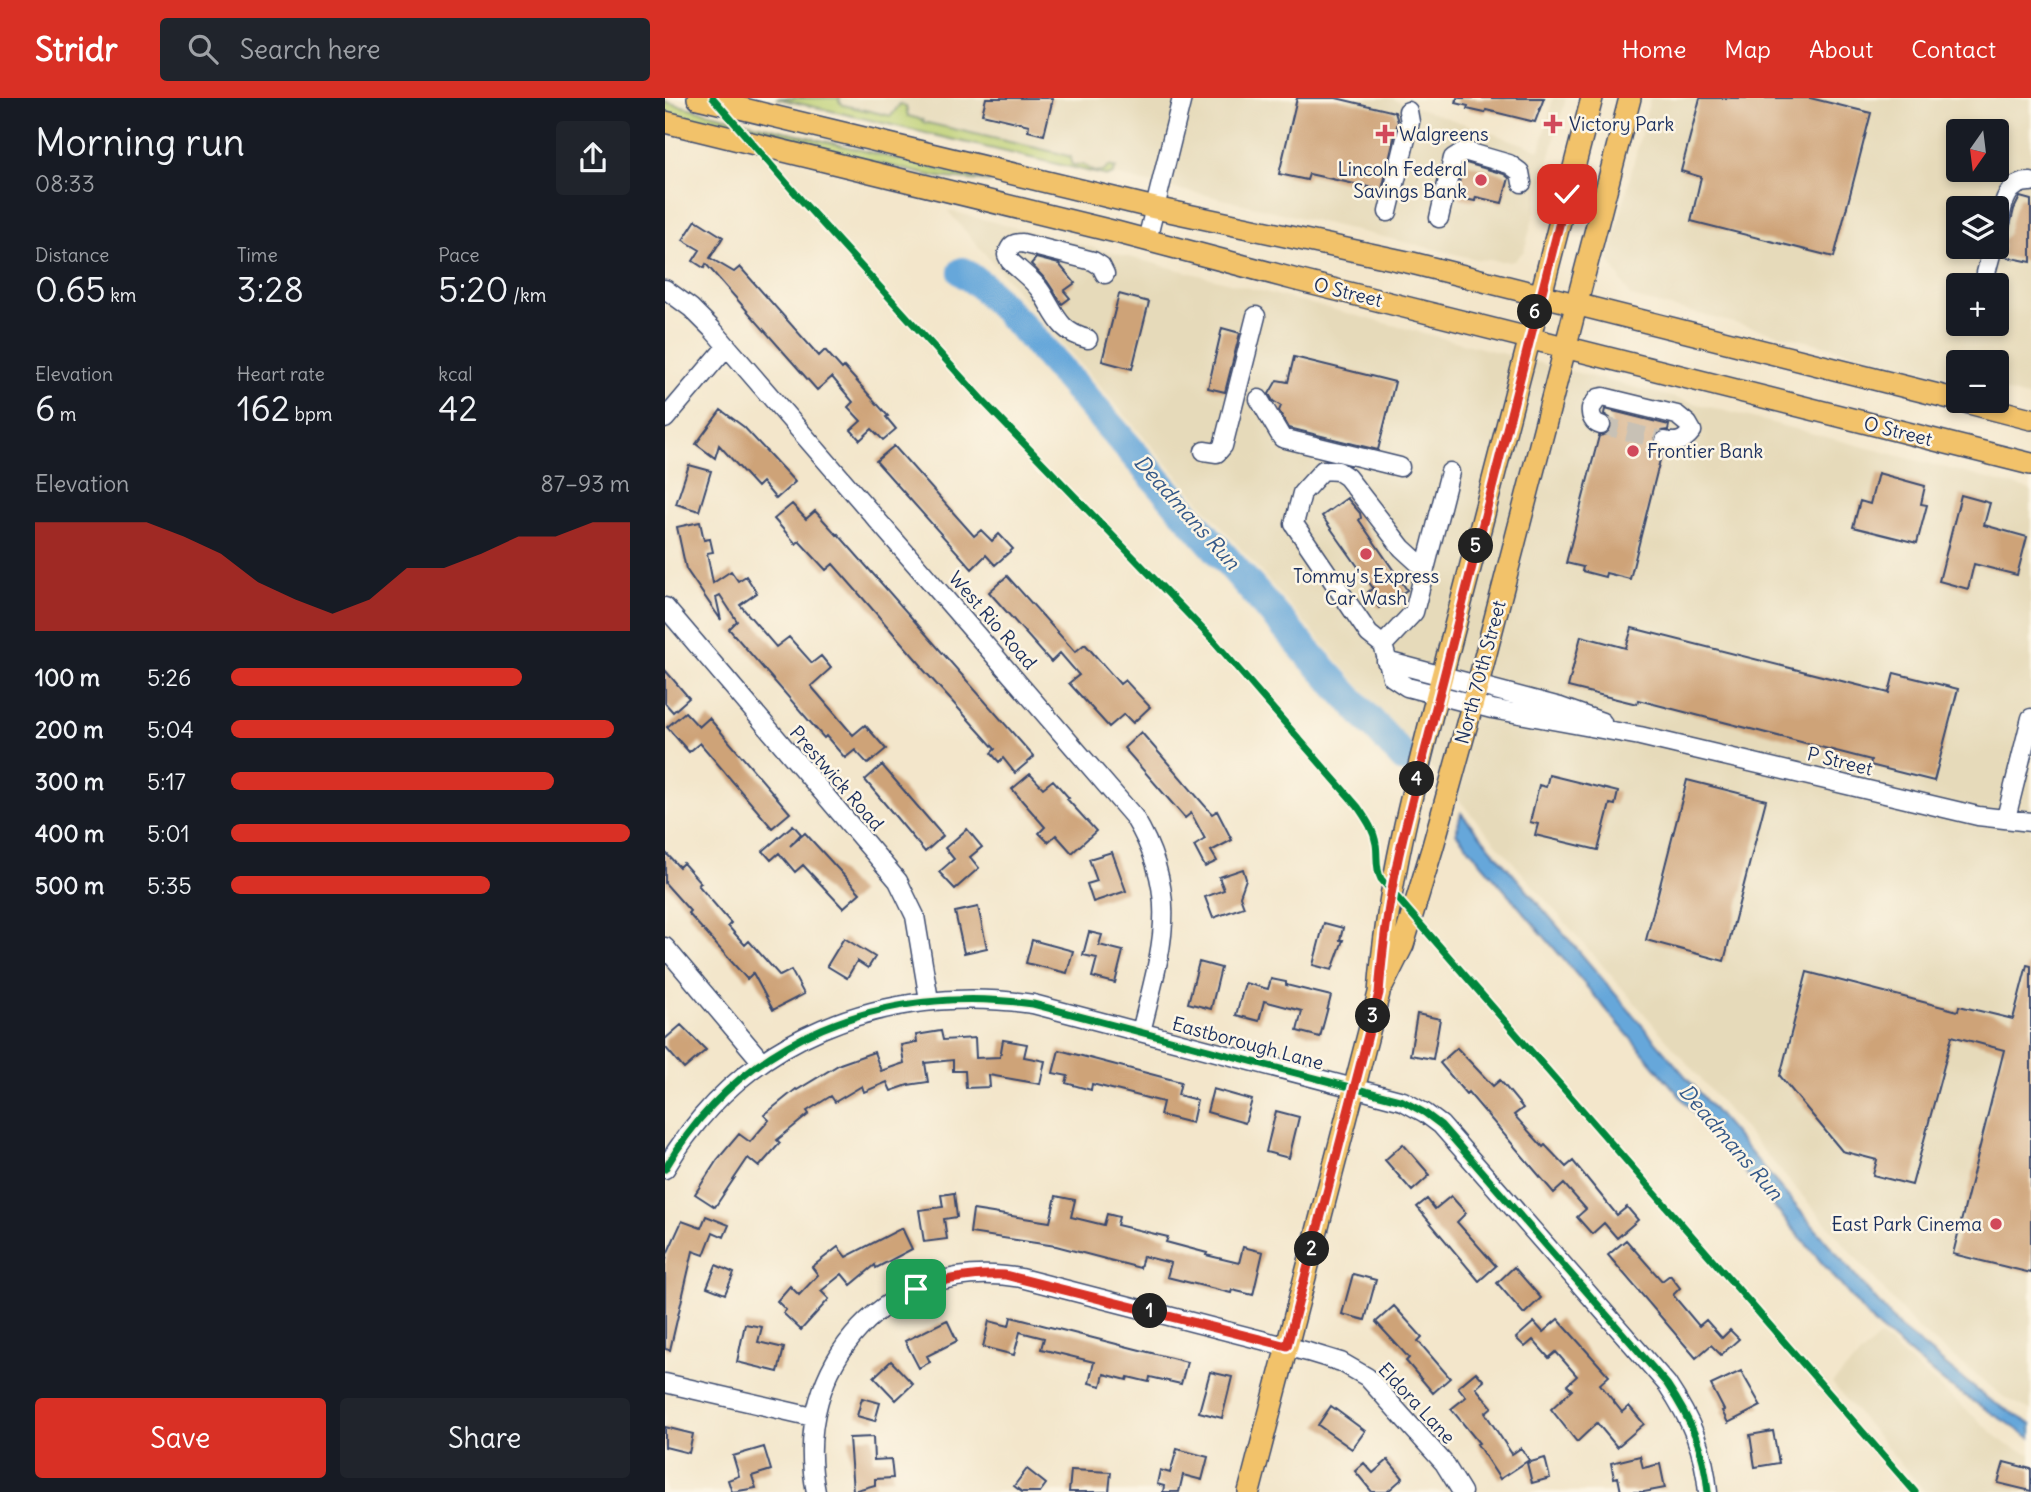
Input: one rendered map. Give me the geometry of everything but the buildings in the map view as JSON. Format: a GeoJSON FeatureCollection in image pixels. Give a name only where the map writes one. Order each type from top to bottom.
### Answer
{"type":"FeatureCollection","features":[{"type":"Feature","properties":{"kind":"main road"},"geometry":{"type":"LineString","coordinates":[[698,98],[1155,208],[1360,250],[1540,293],[1946,396]]}},
{"type":"Feature","properties":{"kind":"main road","name":"North 70th Street"},"geometry":{"type":"LineString","coordinates":[[1249,1492],[1379,993],[1383,938],[1391,889],[1440,685],[1592,98]]}},
{"type":"Feature","properties":{"kind":"main road","name":"North 70th Street"},"geometry":{"type":"LineString","coordinates":[[1379,993],[1403,945],[1475,694],[1630,98]]}},
{"type":"Feature","properties":{"kind":"main road","name":"O Street"},"geometry":{"type":"LineString","coordinates":[[665,122],[1147,240],[2031,464]]}},
{"type":"Feature","properties":{"kind":"main road"},"geometry":{"type":"LineString","coordinates":[[2009,413],[2031,419]]}},
{"type":"Feature","properties":{"kind":"street"},"geometry":{"type":"LineString","coordinates":[[1147,240],[1182,98]]}},
{"type":"Feature","properties":{"kind":"street"},"geometry":{"type":"LineString","coordinates":[[1388,212],[1410,122],[1408,111]]}},
{"type":"Feature","properties":{"kind":"street"},"geometry":{"type":"LineString","coordinates":[[1439,218],[1453,158],[1464,151],[1509,164],[1520,172],[1521,183]]}},
{"type":"Feature","properties":{"kind":"street"},"geometry":{"type":"LineString","coordinates":[[2006,196],[2010,189],[2021,181],[2031,182]]}},
{"type":"Feature","properties":{"kind":"street"},"geometry":{"type":"LineString","coordinates":[[1088,339],[1073,335],[1064,327],[1042,293],[1010,261],[1007,255],[1009,247],[1014,243],[1022,243],[1093,261],[1101,266],[1105,274]]}},
{"type":"Feature","properties":{"kind":"street"},"geometry":{"type":"LineString","coordinates":[[1986,273],[1990,259]]}},
{"type":"Feature","properties":{"kind":"street","name":"West Rio Road"},"geometry":{"type":"LineString","coordinates":[[665,289],[691,308],[727,345],[1127,807],[1141,828],[1158,867],[1165,920],[1159,960],[1141,1032]]}},
{"type":"Feature","properties":{"kind":"street"},"geometry":{"type":"LineString","coordinates":[[1204,451],[1217,453],[1223,446],[1256,316]]}},
{"type":"Feature","properties":{"kind":"street"},"geometry":{"type":"LineString","coordinates":[[665,419],[727,345]]}},
{"type":"Feature","properties":{"kind":"street"},"geometry":{"type":"LineString","coordinates":[[1601,425],[1593,419],[1591,408],[1598,398],[1603,397],[1677,415],[1692,431],[1685,440],[1674,443],[1665,441]]}},
{"type":"Feature","properties":{"kind":"street"},"geometry":{"type":"LineString","coordinates":[[1259,399],[1282,439],[1400,467]]}},
{"type":"Feature","properties":{"kind":"street"},"geometry":{"type":"LineString","coordinates":[[1425,569],[1402,548],[1347,477],[1338,471],[1323,470],[1302,493],[1294,524],[1369,634],[1385,653],[1414,612],[1450,472]]}},
{"type":"Feature","properties":{"kind":"street","name":"Prestwick Road"},"geometry":{"type":"LineString","coordinates":[[665,607],[898,881],[915,916],[929,1000]]}},
{"type":"Feature","properties":{"kind":"street","name":"P Street"},"geometry":{"type":"LineString","coordinates":[[1385,653],[1440,685],[1564,724],[1640,736],[1978,816],[2031,822]]}},
{"type":"Feature","properties":{"kind":"street"},"geometry":{"type":"LineString","coordinates":[[2006,818],[2031,718]]}},
{"type":"Feature","properties":{"kind":"street"},"geometry":{"type":"LineString","coordinates":[[665,947],[762,1062]]}},
{"type":"Feature","properties":{"kind":"street","name":"Eastborough Lane"},"geometry":{"type":"LineString","coordinates":[[665,1169],[678,1147],[706,1113],[762,1062],[813,1033],[859,1015],[929,1000],[978,998],[1033,1004],[1403,1101],[1441,1125],[1667,1384],[1695,1432],[1704,1461],[1708,1492]]}},
{"type":"Feature","properties":{"kind":"street","name":"Eldora Lane"},"geometry":{"type":"LineString","coordinates":[[816,1492],[810,1455],[813,1418],[838,1355],[863,1326],[893,1302],[940,1280],[965,1275],[1005,1275],[1341,1362],[1367,1377],[1444,1463],[1462,1492]]}},
{"type":"Feature","properties":{"kind":"street"},"geometry":{"type":"LineString","coordinates":[[665,1383],[813,1418]]}},
{"type":"Feature","properties":{"kind":"shaded area"},"geometry":{"type":"Polygon","coordinates":[[[831,98],[1390,98],[1540,150],[1553,98],[1566,98],[1524,251],[1514,261],[1499,261],[1476,259],[1160,186],[838,108],[831,98]]]}},
{"type":"Feature","properties":{"kind":"shaded area"},"geometry":{"type":"Polygon","coordinates":[[[1650,98],[2031,98],[2031,398],[2009,392],[2009,350],[1946,350],[1946,376],[1631,297],[1609,260],[1650,98]]]}},
{"type":"Feature","properties":{"kind":"shaded area"},"geometry":{"type":"Polygon","coordinates":[[[947,210],[2031,490],[2031,1410],[2005,1398],[1916,1327],[947,210]]]}},
{"type":"Feature","properties":{"kind":"shaded area"},"geometry":{"type":"Polygon","coordinates":[[[1880,1336],[2007,1445],[2031,1454],[2031,1492],[1925,1492],[1832,1383],[1880,1336]]]}},
{"type":"Feature","properties":{"kind":"green space"},"geometry":{"type":"Polygon","coordinates":[[[776,98],[840,98],[839,101],[843,105],[891,116],[900,104],[906,107],[908,116],[923,122],[1058,153],[1071,157],[1073,165],[1083,165],[1095,172],[1104,171],[1109,166],[1116,168],[1113,174],[1108,176],[776,98]]]}},
{"type":"Feature","properties":{"kind":"green space"},"geometry":{"type":"Polygon","coordinates":[[[665,102],[991,182],[937,177],[665,114],[665,102]]]}},
{"type":"Feature","properties":{"kind":"water"},"geometry":{"type":"Polygon","coordinates":[[[1461,813],[1900,1328],[1988,1399],[2031,1424],[2031,1438],[1946,1384],[1874,1324],[1456,833],[1461,813]]]}},
{"type":"Feature","properties":{"kind":"waterway","name":"Deadmans Run"},"geometry":{"type":"LineString","coordinates":[[963,272],[982,286],[1028,333],[1308,653],[1404,758]]}},
{"type":"Feature","properties":{"kind":"tunnel"},"geometry":{"type":"LineString","coordinates":[[1601,425],[1665,441]]}},
{"type":"Feature","properties":{"kind":"cycle path"},"geometry":{"type":"LineString","coordinates":[[713,98],[983,401],[1213,640],[1358,807],[1373,834],[1381,879],[1915,1492]]}},
{"type":"Feature","properties":{"kind":"cycle path"},"geometry":{"type":"LineString","coordinates":[[665,1169],[697,1123],[734,1084],[776,1053],[822,1029],[872,1012],[924,1002],[978,1000],[1033,1004],[1403,1101],[1441,1125],[1667,1384],[1695,1435],[1708,1492]]}},
{"type":"Feature","properties":{"kind":"place","name":"Victory Park"},"geometry":{"type":"Point","coordinates":[1553,124]}},
{"type":"Feature","properties":{"kind":"place","name":"Walgreens"},"geometry":{"type":"Point","coordinates":[1385,134]}},
{"type":"Feature","properties":{"kind":"place","name":"Lincoln Federal Savings Bank"},"geometry":{"type":"Point","coordinates":[1481,180]}},
{"type":"Feature","properties":{"kind":"place","name":"Frontier Bank"},"geometry":{"type":"Point","coordinates":[1633,451]}},
{"type":"Feature","properties":{"kind":"place","name":"Tommy's Express Car Wash"},"geometry":{"type":"Point","coordinates":[1366,554]}},
{"type":"Feature","properties":{"kind":"place","name":"East Park Cinema"},"geometry":{"type":"Point","coordinates":[1996,1224]}},
{"type":"Feature","properties":{"kind":"route"},"geometry":{"type":"LineString","coordinates":[[916,1289],[953,1277],[1005,1275],[1287,1346],[1379,993],[1383,938],[1403,837],[1567,194]]}}]}
